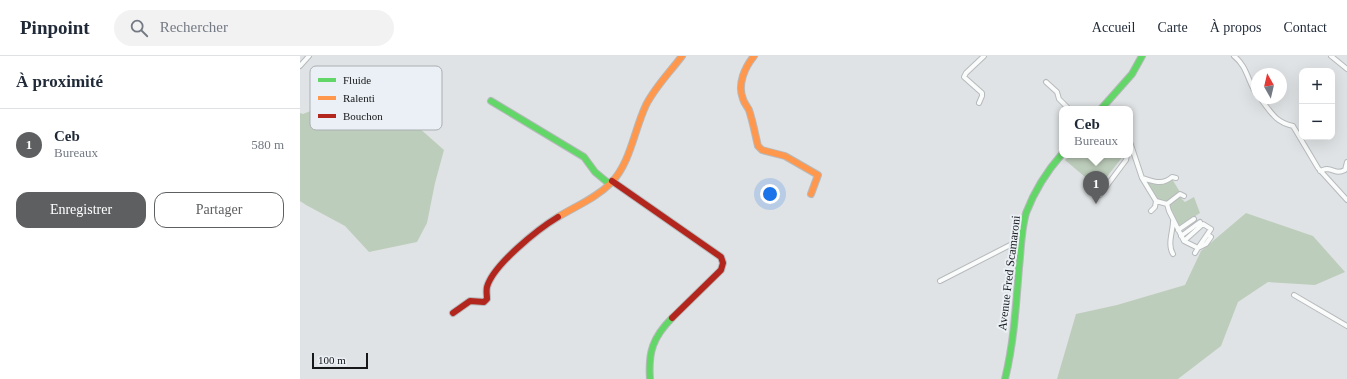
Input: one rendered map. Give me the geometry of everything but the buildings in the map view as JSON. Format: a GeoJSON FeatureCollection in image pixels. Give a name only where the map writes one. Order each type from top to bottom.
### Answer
{"type":"FeatureCollection","features":[{"type":"Feature","properties":{"kind":"street"},"geometry":{"type":"LineString","coordinates":[[300,66],[308,56]]}},
{"type":"Feature","properties":{"kind":"street"},"geometry":{"type":"LineString","coordinates":[[453,313],[470,301],[484,302],[488,299],[486,287],[491,279],[502,264],[523,244],[555,219],[603,191],[612,182],[625,161],[642,115],[652,94],[682,56]]}},
{"type":"Feature","properties":{"kind":"street"},"geometry":{"type":"LineString","coordinates":[[754,56],[749,62],[744,74],[741,92],[754,128],[756,144],[762,150],[785,156],[818,175],[811,194]]}},
{"type":"Feature","properties":{"kind":"street"},"geometry":{"type":"LineString","coordinates":[[979,103],[982,93],[964,77],[966,73],[984,56]]}},
{"type":"Feature","properties":{"kind":"street"},"geometry":{"type":"LineString","coordinates":[[1105,106],[1132,74],[1142,56]]}},
{"type":"Feature","properties":{"kind":"street"},"geometry":{"type":"LineString","coordinates":[[1234,56],[1243,65],[1251,84]]}},
{"type":"Feature","properties":{"kind":"street"},"geometry":{"type":"LineString","coordinates":[[1331,56],[1347,68]]}},
{"type":"Feature","properties":{"kind":"street"},"geometry":{"type":"LineString","coordinates":[[1046,82],[1057,92],[1059,99],[1066,106]]}},
{"type":"Feature","properties":{"kind":"street"},"geometry":{"type":"LineString","coordinates":[[491,101],[584,157],[595,172],[607,182],[612,182],[721,257],[723,264],[721,270],[664,326],[658,335],[650,352],[650,379]]}},
{"type":"Feature","properties":{"kind":"street"},"geometry":{"type":"LineString","coordinates":[[1265,104],[1283,124],[1293,126],[1320,171],[1347,200]]}},
{"type":"Feature","properties":{"kind":"street"},"geometry":{"type":"LineString","coordinates":[[1133,152],[1142,178],[1156,201],[1155,207],[1151,211]]}},
{"type":"Feature","properties":{"kind":"street","name":"Avenue Fred Scamaroni"},"geometry":{"type":"LineString","coordinates":[[1007,378],[1013,340],[1022,241],[1026,214],[1033,197],[1051,166],[1059,157]]}},
{"type":"Feature","properties":{"kind":"street"},"geometry":{"type":"LineString","coordinates":[[1100,195],[1126,158]]}},
{"type":"Feature","properties":{"kind":"street"},"geometry":{"type":"LineString","coordinates":[[1320,171],[1328,169],[1337,173],[1342,172],[1347,162]]}},
{"type":"Feature","properties":{"kind":"street"},"geometry":{"type":"LineString","coordinates":[[1142,178],[1156,182],[1167,181],[1172,177],[1176,178]]}},
{"type":"Feature","properties":{"kind":"street"},"geometry":{"type":"LineString","coordinates":[[1167,204],[1180,194],[1184,196]]}},
{"type":"Feature","properties":{"kind":"street"},"geometry":{"type":"LineString","coordinates":[[1156,201],[1167,204]]}},
{"type":"Feature","properties":{"kind":"street"},"geometry":{"type":"LineString","coordinates":[[1167,204],[1168,212],[1184,241],[1198,248]]}},
{"type":"Feature","properties":{"kind":"street"},"geometry":{"type":"LineString","coordinates":[[1178,230],[1194,219]]}},
{"type":"Feature","properties":{"kind":"street"},"geometry":{"type":"LineString","coordinates":[[1173,221],[1170,236],[1171,251],[1174,254]]}},
{"type":"Feature","properties":{"kind":"street"},"geometry":{"type":"LineString","coordinates":[[1181,236],[1200,222]]}},
{"type":"Feature","properties":{"kind":"street"},"geometry":{"type":"LineString","coordinates":[[1184,241],[1203,224],[1211,229],[1196,253]]}},
{"type":"Feature","properties":{"kind":"street"},"geometry":{"type":"LineString","coordinates":[[940,281],[1016,242],[1022,241]]}},
{"type":"Feature","properties":{"kind":"street"},"geometry":{"type":"LineString","coordinates":[[1294,295],[1347,326]]}},
{"type":"Feature","properties":{"kind":"green space"},"geometry":{"type":"Polygon","coordinates":[[[310,111],[310,130],[421,130],[444,150],[435,183],[427,223],[417,242],[369,252],[345,226],[300,201],[300,113],[303,114],[310,111]]]}},
{"type":"Feature","properties":{"kind":"green space"},"geometry":{"type":"Polygon","coordinates":[[[1067,158],[1122,158],[1098,188],[1065,160],[1067,158]]]}},
{"type":"Feature","properties":{"kind":"green space"},"geometry":{"type":"Polygon","coordinates":[[[1172,179],[1180,192],[1167,202],[1157,200],[1144,180],[1155,183],[1165,183],[1172,179]]]}},
{"type":"Feature","properties":{"kind":"green space"},"geometry":{"type":"Polygon","coordinates":[[[1179,196],[1185,202],[1194,197],[1200,213],[1178,227],[1170,211],[1169,205],[1179,196]]]}},
{"type":"Feature","properties":{"kind":"green space"},"geometry":{"type":"Polygon","coordinates":[[[1246,213],[1313,236],[1345,272],[1315,285],[1268,282],[1238,302],[1221,346],[1178,379],[1057,379],[1076,314],[1117,305],[1185,285],[1201,251],[1246,213]]]}},
{"type":"Feature","properties":{"kind":"traffic: fast"},"geometry":{"type":"LineString","coordinates":[[1104,106],[1132,74],[1142,56]]}},
{"type":"Feature","properties":{"kind":"traffic: fast"},"geometry":{"type":"LineString","coordinates":[[491,101],[584,157],[595,172],[607,182],[611,182]]}},
{"type":"Feature","properties":{"kind":"traffic: fast"},"geometry":{"type":"LineString","coordinates":[[1005,379],[1013,337],[1024,220],[1029,205],[1037,190],[1059,158]]}},
{"type":"Feature","properties":{"kind":"traffic: fast"},"geometry":{"type":"LineString","coordinates":[[650,379],[650,361],[653,346],[660,332],[672,318]]}},
{"type":"Feature","properties":{"kind":"traffic: slow"},"geometry":{"type":"LineString","coordinates":[[558,217],[599,193],[618,175],[628,156],[646,105],[658,86],[682,56]]}},
{"type":"Feature","properties":{"kind":"traffic: slow"},"geometry":{"type":"LineString","coordinates":[[754,56],[745,70],[741,82],[741,93],[749,110],[758,146],[762,150],[785,156],[818,175],[811,194]]}},
{"type":"Feature","properties":{"kind":"traffic: jam"},"geometry":{"type":"LineString","coordinates":[[612,181],[721,257],[723,263],[721,270],[672,318]]}},
{"type":"Feature","properties":{"kind":"traffic: jam"},"geometry":{"type":"LineString","coordinates":[[453,313],[470,301],[484,302],[487,299],[487,287],[498,268],[517,248],[558,217]]}},
{"type":"Feature","properties":{"kind":"place","name":"Ceb"},"geometry":{"type":"Point","coordinates":[1096,204]}}]}
